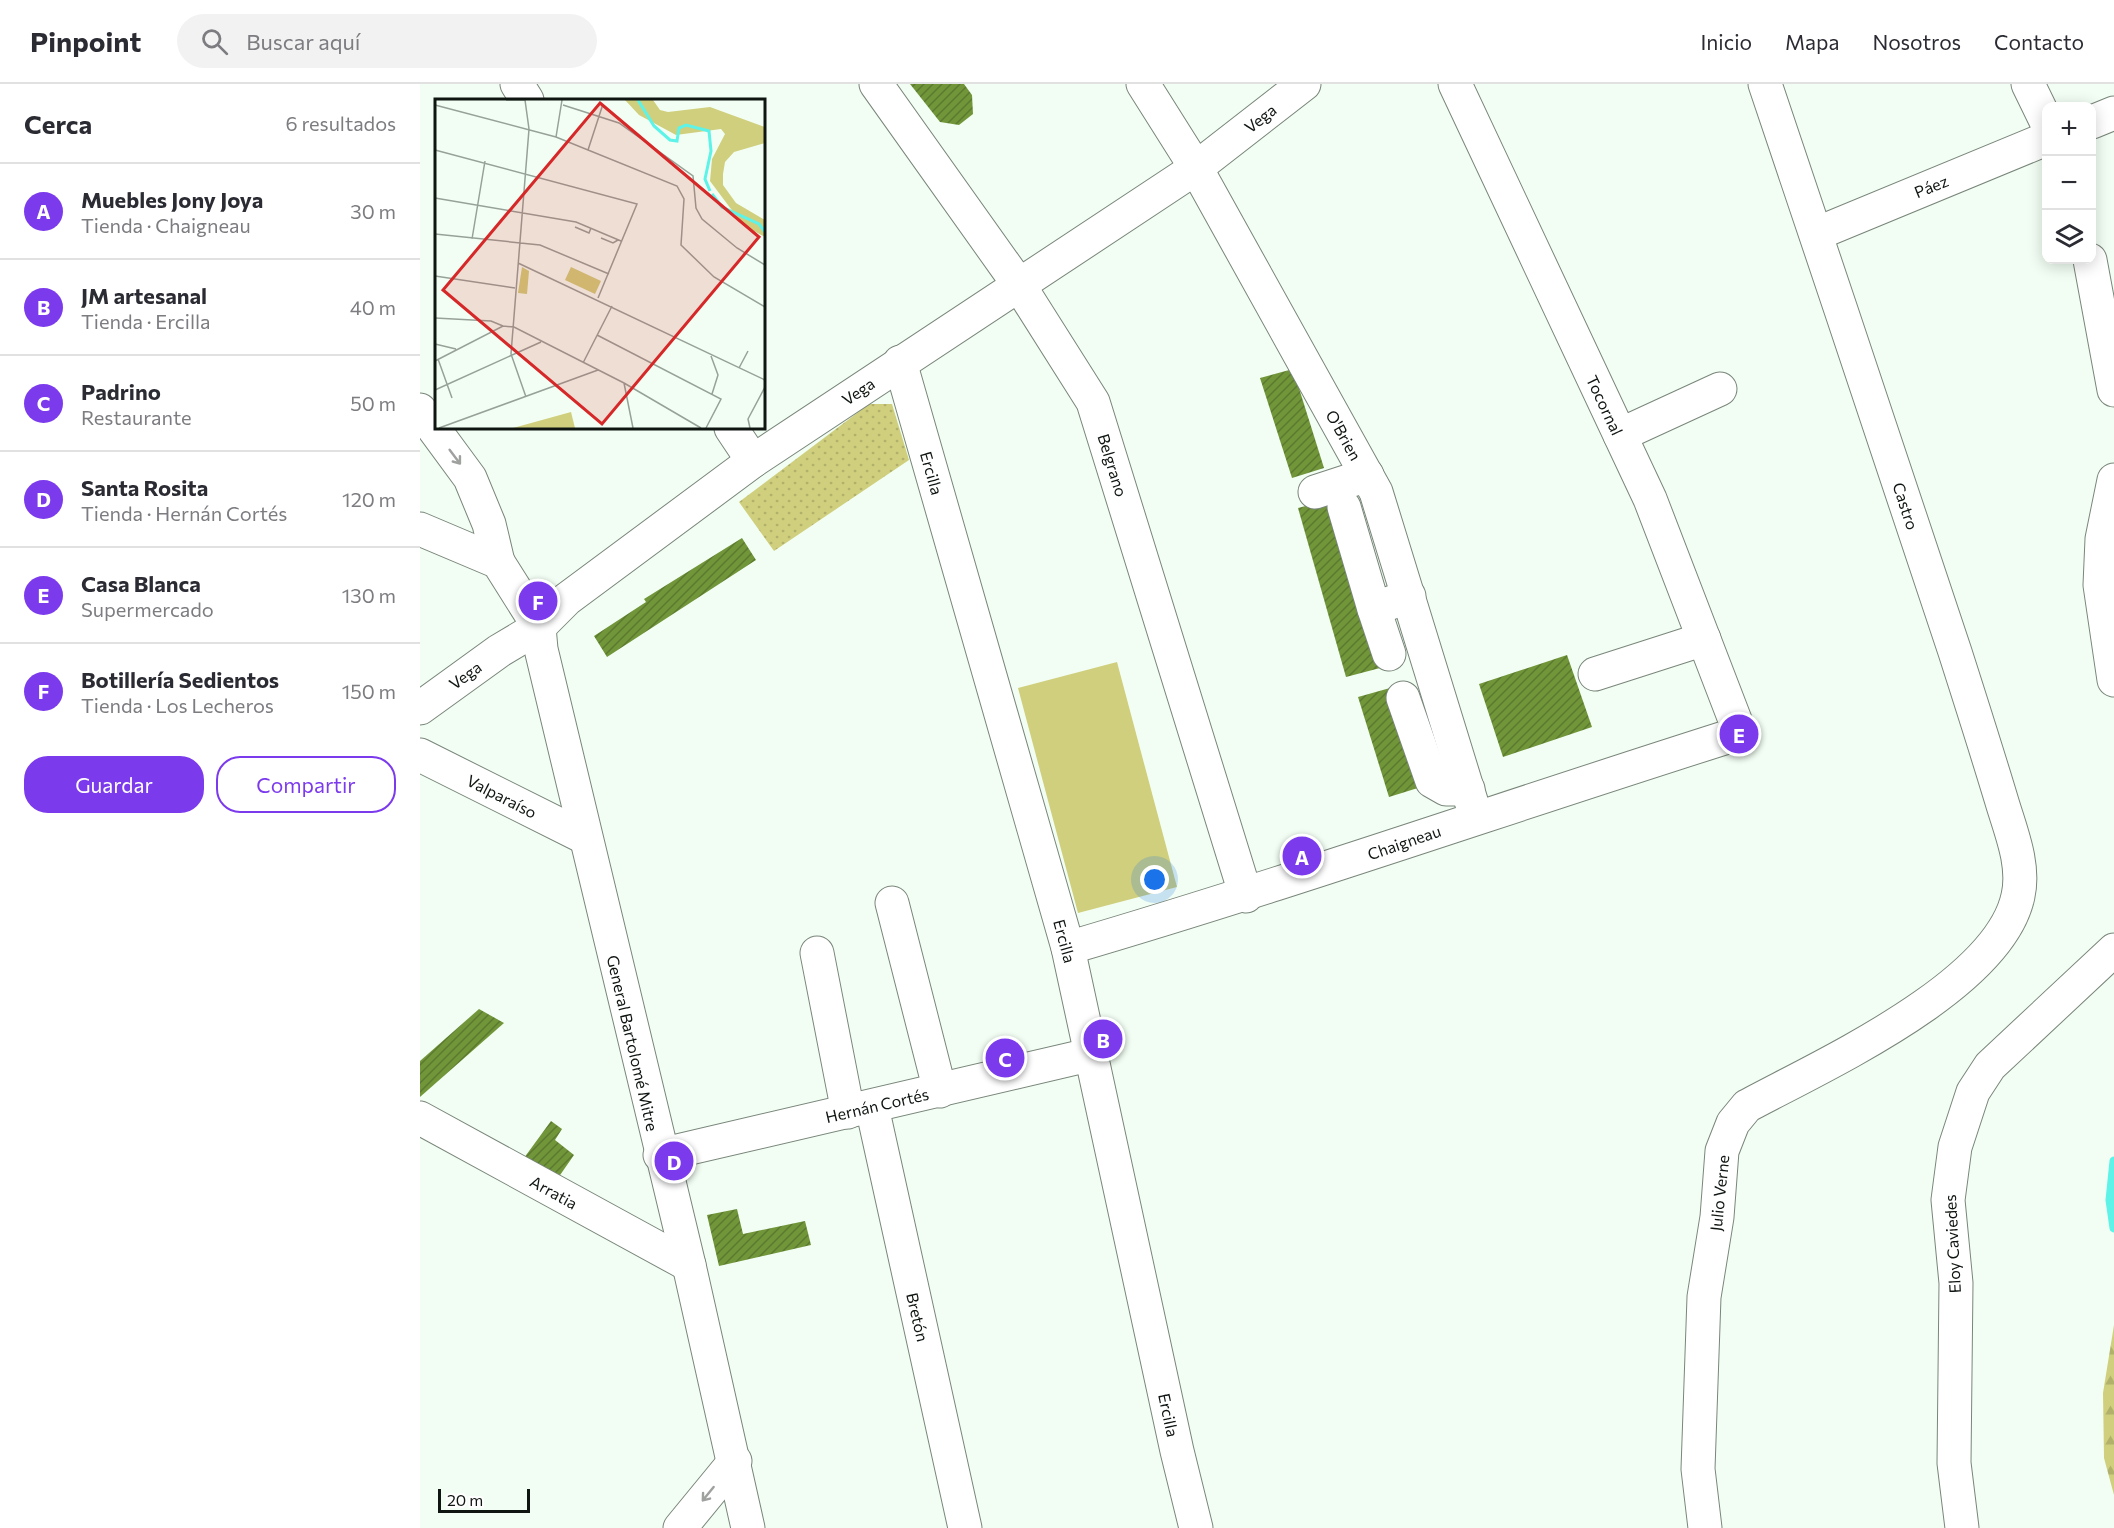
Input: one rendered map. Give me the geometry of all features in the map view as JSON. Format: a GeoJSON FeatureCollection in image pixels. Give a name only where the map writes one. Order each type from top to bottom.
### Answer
{"type":"FeatureCollection","features":[{"type":"Feature","properties":{"kind":"street"},"geometry":{"type":"LineString","coordinates":[[517,84],[526,99]]}},
{"type":"Feature","properties":{"kind":"street","name":"Belgrano"},"geometry":{"type":"LineString","coordinates":[[876,84],[1019,285],[1093,402],[1246,896]]}},
{"type":"Feature","properties":{"kind":"street","name":"O'Brien"},"geometry":{"type":"LineString","coordinates":[[1143,84],[1196,168],[1376,492],[1472,803]]}},
{"type":"Feature","properties":{"kind":"street","name":"Vega"},"geometry":{"type":"LineString","coordinates":[[420,708],[499,651],[539,627],[567,599],[753,462],[900,362],[1196,168],[1304,84]]}},
{"type":"Feature","properties":{"kind":"street","name":"Tocornal"},"geometry":{"type":"LineString","coordinates":[[1455,84],[1650,499],[1740,733]]}},
{"type":"Feature","properties":{"kind":"street","name":"Castro"},"geometry":{"type":"LineString","coordinates":[[1765,84],[1986,746],[2020,864],[2018,897],[2003,930]]}},
{"type":"Feature","properties":{"kind":"street"},"geometry":{"type":"LineString","coordinates":[[2028,84],[2042,113]]}},
{"type":"Feature","properties":{"kind":"street"},"geometry":{"type":"LineString","coordinates":[[2096,120],[2114,113]]}},
{"type":"Feature","properties":{"kind":"street","name":"Páez"},"geometry":{"type":"LineString","coordinates":[[1815,234],[2042,141]]}},
{"type":"Feature","properties":{"kind":"street"},"geometry":{"type":"LineString","coordinates":[[2091,264],[2114,390]]}},
{"type":"Feature","properties":{"kind":"street","name":"Ercilla"},"geometry":{"type":"LineString","coordinates":[[900,362],[1068,948],[1093,1054],[1177,1451],[1196,1528]]}},
{"type":"Feature","properties":{"kind":"street"},"geometry":{"type":"LineString","coordinates":[[1620,435],[1720,389]]}},
{"type":"Feature","properties":{"kind":"street"},"geometry":{"type":"LineString","coordinates":[[420,410],[470,478],[489,524],[498,562],[539,627]]}},
{"type":"Feature","properties":{"kind":"street"},"geometry":{"type":"LineString","coordinates":[[732,429],[753,462]]}},
{"type":"Feature","properties":{"kind":"street"},"geometry":{"type":"LineString","coordinates":[[1315,492],[1367,475]]}},
{"type":"Feature","properties":{"kind":"street"},"geometry":{"type":"LineString","coordinates":[[2114,480],[2102,539],[2100,585],[2114,680]]}},
{"type":"Feature","properties":{"kind":"street"},"geometry":{"type":"LineString","coordinates":[[1344,507],[1389,654]]}},
{"type":"Feature","properties":{"kind":"street"},"geometry":{"type":"LineString","coordinates":[[420,529],[498,562]]}},
{"type":"Feature","properties":{"kind":"street"},"geometry":{"type":"LineString","coordinates":[[1374,609],[1408,596]]}},
{"type":"Feature","properties":{"kind":"street","name":"General Bartolomé Mitre"},"geometry":{"type":"LineString","coordinates":[[539,627],[541,649],[584,837],[660,1155],[689,1265],[735,1461],[748,1528]]}},
{"type":"Feature","properties":{"kind":"street"},"geometry":{"type":"LineString","coordinates":[[1595,674],[1704,639]]}},
{"type":"Feature","properties":{"kind":"street"},"geometry":{"type":"LineString","coordinates":[[1403,698],[1432,781],[1472,803]]}},
{"type":"Feature","properties":{"kind":"street","name":"Chaigneau"},"geometry":{"type":"LineString","coordinates":[[1068,948],[1246,896],[1472,803],[1740,733]]}},
{"type":"Feature","properties":{"kind":"street","name":"Valparaíso"},"geometry":{"type":"LineString","coordinates":[[420,755],[584,837]]}},
{"type":"Feature","properties":{"kind":"street"},"geometry":{"type":"LineString","coordinates":[[891,903],[940,1090]]}},
{"type":"Feature","properties":{"kind":"street","name":"Julio Verne"},"geometry":{"type":"LineString","coordinates":[[1705,1528],[1698,1469],[1704,1297],[1718,1217],[1722,1151],[1733,1123],[1747,1106],[1866,1041],[1939,996],[1982,958],[2003,930]]}},
{"type":"Feature","properties":{"kind":"street","name":"Eloy Caviedes"},"geometry":{"type":"LineString","coordinates":[[1962,1528],[1954,1463],[1956,1283],[1948,1200],[1956,1147],[1973,1092],[1990,1066],[2114,950]]}},
{"type":"Feature","properties":{"kind":"street","name":"Bretón"},"geometry":{"type":"LineString","coordinates":[[817,953],[860,1109],[965,1528]]}},
{"type":"Feature","properties":{"kind":"street","name":"Hernán Cortés"},"geometry":{"type":"LineString","coordinates":[[660,1155],[1093,1054]]}},
{"type":"Feature","properties":{"kind":"street","name":"Arratia"},"geometry":{"type":"LineString","coordinates":[[420,1118],[689,1265]]}},
{"type":"Feature","properties":{"kind":"street"},"geometry":{"type":"LineString","coordinates":[[680,1528],[735,1461]]}},
{"type":"Feature","properties":{"kind":"green space"},"geometry":{"type":"Polygon","coordinates":[[[869,404],[892,404],[909,460],[774,551],[739,502],[869,404]]]}},
{"type":"Feature","properties":{"kind":"green space"},"geometry":{"type":"Polygon","coordinates":[[[1117,662],[1177,887],[1078,913],[1018,688],[1117,662]]]}},
{"type":"Feature","properties":{"kind":"green space"},"geometry":{"type":"Polygon","coordinates":[[[2114,1325],[2114,1495],[2104,1458],[2103,1393],[2114,1325]]]}},
{"type":"Feature","properties":{"kind":"building"},"geometry":{"type":"Polygon","coordinates":[[[910,84],[964,84],[972,95],[973,114],[959,125],[940,122],[910,84]]]}},
{"type":"Feature","properties":{"kind":"building"},"geometry":{"type":"Polygon","coordinates":[[[1293,369],[1324,468],[1292,478],[1260,378],[1293,369]]]}},
{"type":"Feature","properties":{"kind":"building"},"geometry":{"type":"Polygon","coordinates":[[[1333,499],[1380,668],[1346,677],[1298,508],[1333,499]]]}},
{"type":"Feature","properties":{"kind":"building"},"geometry":{"type":"Polygon","coordinates":[[[742,538],[756,560],[607,657],[594,636],[646,602],[644,599],[742,538]]]}},
{"type":"Feature","properties":{"kind":"building"},"geometry":{"type":"Polygon","coordinates":[[[1567,655],[1592,727],[1503,757],[1479,684],[1567,655]]]}},
{"type":"Feature","properties":{"kind":"building"},"geometry":{"type":"Polygon","coordinates":[[[1390,688],[1421,787],[1389,797],[1358,697],[1390,688]]]}},
{"type":"Feature","properties":{"kind":"building"},"geometry":{"type":"Polygon","coordinates":[[[479,1009],[504,1023],[420,1097],[420,1061],[479,1009]]]}},
{"type":"Feature","properties":{"kind":"building"},"geometry":{"type":"Polygon","coordinates":[[[551,1121],[562,1129],[555,1140],[574,1155],[558,1178],[524,1158],[551,1121]]]}},
{"type":"Feature","properties":{"kind":"building"},"geometry":{"type":"Polygon","coordinates":[[[737,1209],[743,1234],[805,1221],[811,1245],[719,1266],[707,1215],[737,1209]]]}},
{"type":"Feature","properties":{"kind":"waterway"},"geometry":{"type":"LineString","coordinates":[[2114,1161],[2110,1200],[2114,1228]]}},
{"type":"Feature","properties":{"kind":"place","name":"Botillería Sedientos"},"geometry":{"type":"Point","coordinates":[538,601]}},
{"type":"Feature","properties":{"kind":"place","name":"Casa Blanca"},"geometry":{"type":"Point","coordinates":[1739,734]}},
{"type":"Feature","properties":{"kind":"place","name":"Muebles Jony Joya"},"geometry":{"type":"Point","coordinates":[1302,856]}},
{"type":"Feature","properties":{"kind":"place","name":"JM artesanal"},"geometry":{"type":"Point","coordinates":[1103,1039]}},
{"type":"Feature","properties":{"kind":"place","name":"Padrino"},"geometry":{"type":"Point","coordinates":[1005,1058]}},
{"type":"Feature","properties":{"kind":"place","name":"Santa Rosita"},"geometry":{"type":"Point","coordinates":[674,1161]}}]}
